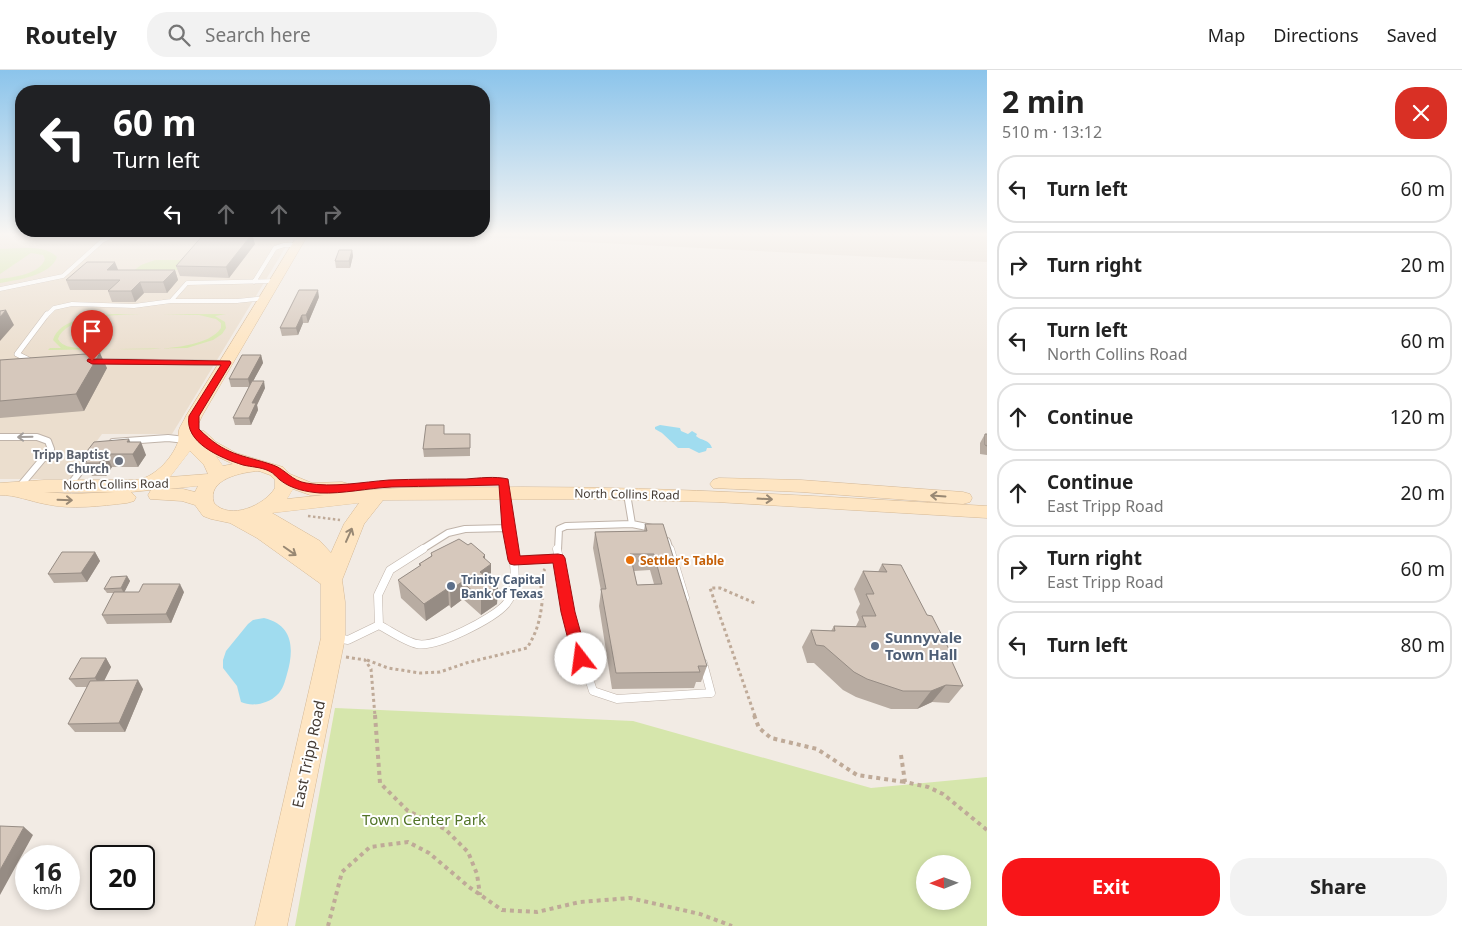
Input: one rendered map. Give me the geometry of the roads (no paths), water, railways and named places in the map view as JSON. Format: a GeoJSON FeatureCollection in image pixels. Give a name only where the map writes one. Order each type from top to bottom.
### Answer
{"type":"FeatureCollection","features":[{"type":"Feature","properties":{"kind":"street"},"geometry":{"type":"LineString","coordinates":[[147,485],[167,471],[180,454],[187,441],[187,431],[194,416],[281,273]]}},
{"type":"Feature","properties":{"kind":"street"},"geometry":{"type":"LineString","coordinates":[[194,416],[192,424],[194,430],[209,445],[233,457],[260,465],[279,472],[284,478],[285,485],[282,493],[265,509],[245,516],[233,517],[212,513],[202,501],[207,486],[215,478],[236,468],[260,465]]}},
{"type":"Feature","properties":{"kind":"street"},"geometry":{"type":"LineString","coordinates":[[187,441],[208,459],[217,471],[215,478]]}},
{"type":"Feature","properties":{"kind":"street","name":"North Collins Road"},"geometry":{"type":"LineString","coordinates":[[9,489],[44,486],[147,485],[215,478]]}},
{"type":"Feature","properties":{"kind":"street","name":"North Collins Road"},"geometry":{"type":"LineString","coordinates":[[284,478],[300,486],[321,489],[391,484],[625,488],[716,496],[915,501],[987,500]]}},
{"type":"Feature","properties":{"kind":"street","name":"North Collins Road"},"geometry":{"type":"LineString","coordinates":[[265,509],[376,496],[504,487]]}},
{"type":"Feature","properties":{"kind":"street","name":"North Collins Road"},"geometry":{"type":"LineString","coordinates":[[9,489],[45,499],[78,501],[164,494],[183,495],[202,501]]}},
{"type":"Feature","properties":{"kind":"street"},"geometry":{"type":"LineString","coordinates":[[233,517],[294,553],[314,571],[330,580],[354,523],[367,503],[376,496]]}},
{"type":"Feature","properties":{"kind":"street","name":"North Collins Road"},"geometry":{"type":"LineString","coordinates":[[915,501],[987,512]]}},
{"type":"Feature","properties":{"kind":"street","name":"East Tripp Road"},"geometry":{"type":"LineString","coordinates":[[265,509],[263,517],[270,523],[315,547],[324,557],[335,605],[338,644],[271,926]]}},
{"type":"Feature","properties":{"kind":"lane"},"geometry":{"type":"LineString","coordinates":[[0,289],[62,276],[68,273]]}},
{"type":"Feature","properties":{"kind":"lane"},"geometry":{"type":"LineString","coordinates":[[254,282],[260,273]]}},
{"type":"Feature","properties":{"kind":"lane"},"geometry":{"type":"LineString","coordinates":[[171,301],[187,283],[276,281]]}},
{"type":"Feature","properties":{"kind":"lane"},"geometry":{"type":"LineString","coordinates":[[42,362],[32,362],[17,354],[41,320],[54,308],[72,304],[134,306],[171,301],[236,301],[266,298]]}},
{"type":"Feature","properties":{"kind":"lane"},"geometry":{"type":"LineString","coordinates":[[92,361],[227,363]]}},
{"type":"Feature","properties":{"kind":"lane"},"geometry":{"type":"LineString","coordinates":[[0,437],[37,437],[48,441],[51,449],[9,489]]}},
{"type":"Feature","properties":{"kind":"lane"},"geometry":{"type":"LineString","coordinates":[[103,446],[110,442],[125,439],[168,438],[187,441]]}},
{"type":"Feature","properties":{"kind":"lane"},"geometry":{"type":"LineString","coordinates":[[68,486],[96,450]]}},
{"type":"Feature","properties":{"kind":"lane"},"geometry":{"type":"LineString","coordinates":[[379,624],[417,644],[442,641],[483,621],[506,604],[515,584],[514,560],[508,528],[504,487]]}},
{"type":"Feature","properties":{"kind":"lane"},"geometry":{"type":"LineString","coordinates":[[625,488],[632,524]]}},
{"type":"Feature","properties":{"kind":"lane"},"geometry":{"type":"LineString","coordinates":[[689,609],[674,556],[666,537],[654,529],[632,524],[566,526],[559,529],[557,536],[558,558],[568,612],[581,659],[593,691],[617,699],[711,693],[700,652]]}},
{"type":"Feature","properties":{"kind":"lane"},"geometry":{"type":"LineString","coordinates":[[379,624],[378,595],[390,570],[448,533],[465,529],[508,528]]}},
{"type":"Feature","properties":{"kind":"lane"},"geometry":{"type":"LineString","coordinates":[[514,560],[558,558]]}},
{"type":"Feature","properties":{"kind":"lane"},"geometry":{"type":"LineString","coordinates":[[338,644],[379,624]]}},
{"type":"Feature","properties":{"kind":"water"},"geometry":{"type":"Polygon","coordinates":[[[660,425],[680,428],[681,431],[688,434],[692,431],[697,434],[698,438],[709,443],[712,448],[707,448],[706,451],[699,453],[689,448],[678,448],[655,429],[655,427],[660,425]]]}},
{"type":"Feature","properties":{"kind":"water"},"geometry":{"type":"Polygon","coordinates":[[[264,618],[274,621],[286,632],[291,648],[291,656],[281,691],[265,702],[245,704],[241,702],[237,686],[223,668],[223,660],[226,651],[248,624],[253,620],[264,618]]]}},
{"type":"Feature","properties":{"kind":"place","name":"Tripp Baptist Church"},"geometry":{"type":"Point","coordinates":[119,461]}},
{"type":"Feature","properties":{"kind":"place","name":"Settler's Table"},"geometry":{"type":"Point","coordinates":[630,560]}},
{"type":"Feature","properties":{"kind":"place","name":"Trinity Capital Bank of Texas"},"geometry":{"type":"Point","coordinates":[451,586]}},
{"type":"Feature","properties":{"kind":"place","name":"Sunnyvale Town Hall"},"geometry":{"type":"Point","coordinates":[875,646]}},
{"type":"Feature","properties":{"kind":"park label","name":"Town Center Park"},"geometry":{"type":"Point","coordinates":[424,819]}}]}
